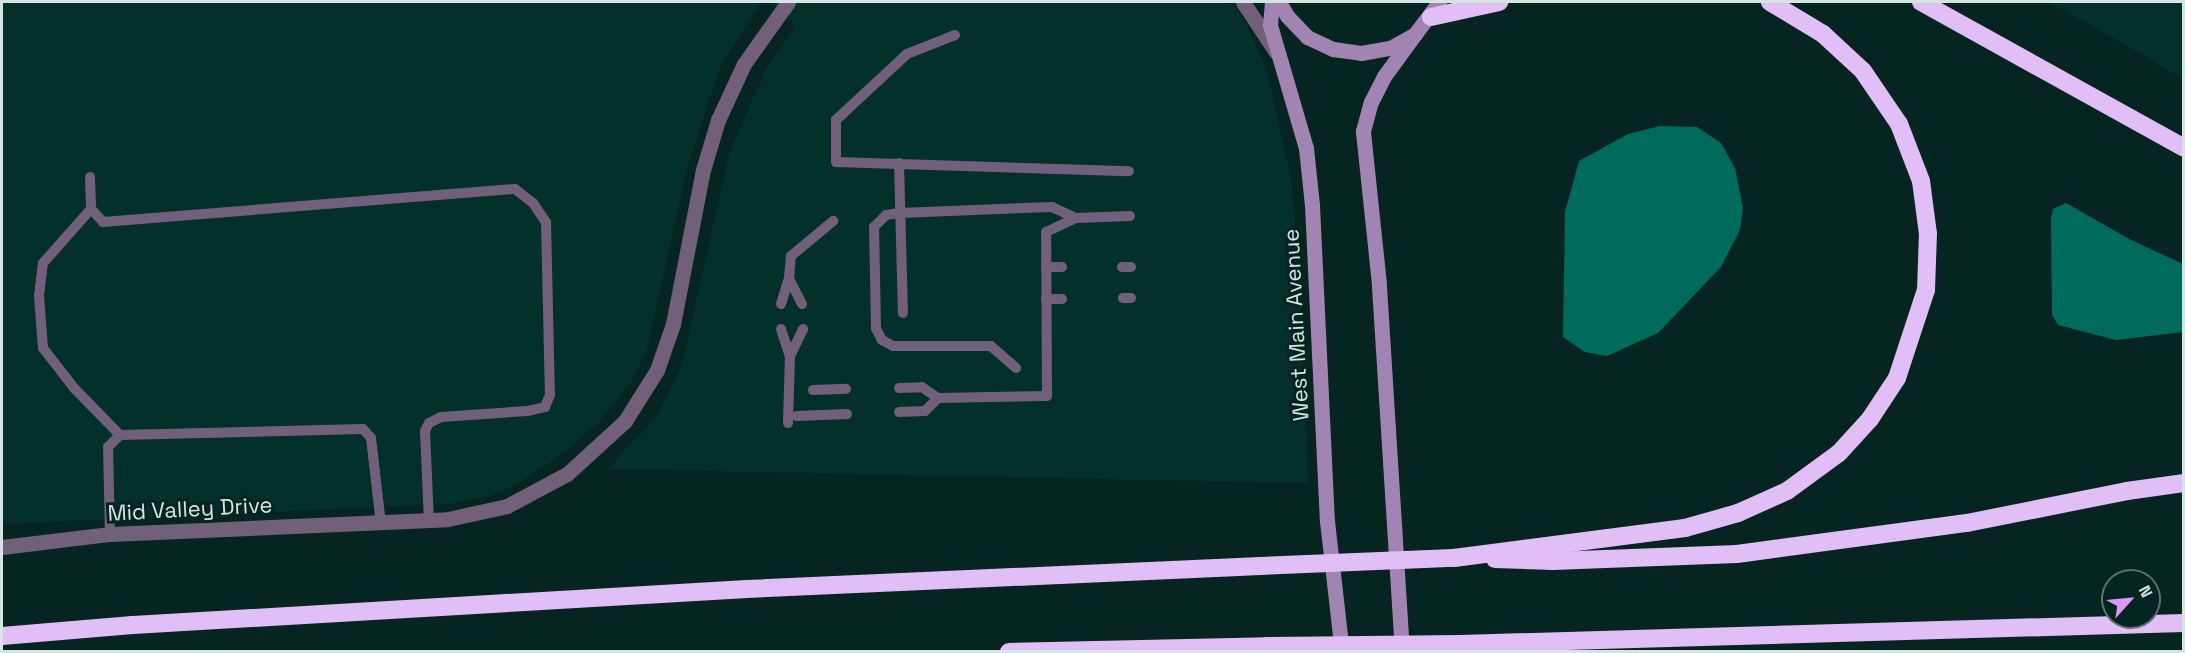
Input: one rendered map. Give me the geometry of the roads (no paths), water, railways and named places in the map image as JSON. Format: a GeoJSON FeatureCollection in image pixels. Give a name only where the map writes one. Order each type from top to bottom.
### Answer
{"type":"FeatureCollection","features":[{"type":"Feature","properties":{"kind":"highway"},"geometry":{"type":"LineString","coordinates":[[1435,9],[1499,2]]}},
{"type":"Feature","properties":{"kind":"highway"},"geometry":{"type":"LineString","coordinates":[[1454,558],[1685,528],[1738,513],[1787,491],[1839,453],[1870,419],[1897,378],[1926,290],[1928,234],[1921,181],[1899,124],[1863,71],[1823,34],[1770,2]]}},
{"type":"Feature","properties":{"kind":"highway"},"geometry":{"type":"LineString","coordinates":[[1921,2],[2184,148]]}},
{"type":"Feature","properties":{"kind":"highway"},"geometry":{"type":"LineString","coordinates":[[2,636],[133,624],[735,590],[1454,558],[1553,561],[1737,554],[1967,523],[2127,490],[2184,483]]}},
{"type":"Feature","properties":{"kind":"highway"},"geometry":{"type":"LineString","coordinates":[[1009,651],[1461,644],[2184,623]]}},
{"type":"Feature","properties":{"kind":"main road","name":"West Main Avenue"},"geometry":{"type":"LineString","coordinates":[[1272,2],[1270,25],[1306,148],[1312,205],[1327,521],[1342,651]]}},
{"type":"Feature","properties":{"kind":"main road"},"geometry":{"type":"LineString","coordinates":[[1279,2],[1287,16],[1307,37],[1333,49],[1361,53],[1390,48],[1415,34]]}},
{"type":"Feature","properties":{"kind":"main road"},"geometry":{"type":"LineString","coordinates":[[1402,651],[1378,284],[1363,131],[1377,91],[1415,34],[1435,9]]}},
{"type":"Feature","properties":{"kind":"street","name":"Mid Valley Drive"},"geometry":{"type":"LineString","coordinates":[[2,548],[110,534],[429,522],[478,514],[533,494],[591,456],[633,410],[657,370],[670,332],[703,170],[718,120],[744,64],[788,2]]}},
{"type":"Feature","properties":{"kind":"street"},"geometry":{"type":"LineString","coordinates":[[1243,2],[1279,57]]}},
{"type":"Feature","properties":{"kind":"lane"},"geometry":{"type":"LineString","coordinates":[[955,35],[907,54],[836,120],[836,162],[1129,171]]}},
{"type":"Feature","properties":{"kind":"lane"},"geometry":{"type":"LineString","coordinates":[[899,163],[903,313]]}},
{"type":"Feature","properties":{"kind":"lane"},"geometry":{"type":"LineString","coordinates":[[90,177],[91,209],[103,222],[514,189],[533,203],[546,222],[550,395],[545,407],[527,411],[441,417],[429,423],[425,431],[429,522]]}},
{"type":"Feature","properties":{"kind":"lane"},"geometry":{"type":"LineString","coordinates":[[1016,368],[991,346],[892,346],[882,340],[876,328],[874,227],[886,215],[900,213],[1052,207],[1076,218]]}},
{"type":"Feature","properties":{"kind":"lane"},"geometry":{"type":"LineString","coordinates":[[91,209],[43,263],[39,296],[43,348],[74,388],[120,435]]}},
{"type":"Feature","properties":{"kind":"lane"},"geometry":{"type":"LineString","coordinates":[[899,388],[922,387],[938,398],[1047,396],[1046,232],[1076,218],[1130,216]]}},
{"type":"Feature","properties":{"kind":"lane"},"geometry":{"type":"LineString","coordinates":[[781,304],[789,278],[791,256],[833,220]]}},
{"type":"Feature","properties":{"kind":"lane"},"geometry":{"type":"LineString","coordinates":[[1046,267],[1062,267]]}},
{"type":"Feature","properties":{"kind":"lane"},"geometry":{"type":"LineString","coordinates":[[789,278],[802,304]]}},
{"type":"Feature","properties":{"kind":"lane"},"geometry":{"type":"LineString","coordinates":[[1046,299],[1062,299]]}},
{"type":"Feature","properties":{"kind":"lane"},"geometry":{"type":"LineString","coordinates":[[781,329],[790,356],[788,423]]}},
{"type":"Feature","properties":{"kind":"lane"},"geometry":{"type":"LineString","coordinates":[[790,356],[802,329]]}},
{"type":"Feature","properties":{"kind":"lane"},"geometry":{"type":"LineString","coordinates":[[813,390],[846,389]]}},
{"type":"Feature","properties":{"kind":"lane"},"geometry":{"type":"LineString","coordinates":[[899,412],[925,411],[938,398]]}},
{"type":"Feature","properties":{"kind":"lane"},"geometry":{"type":"LineString","coordinates":[[797,416],[847,414]]}},
{"type":"Feature","properties":{"kind":"lane"},"geometry":{"type":"LineString","coordinates":[[110,534],[108,447],[120,435],[363,429],[371,438],[381,524]]}}]}
